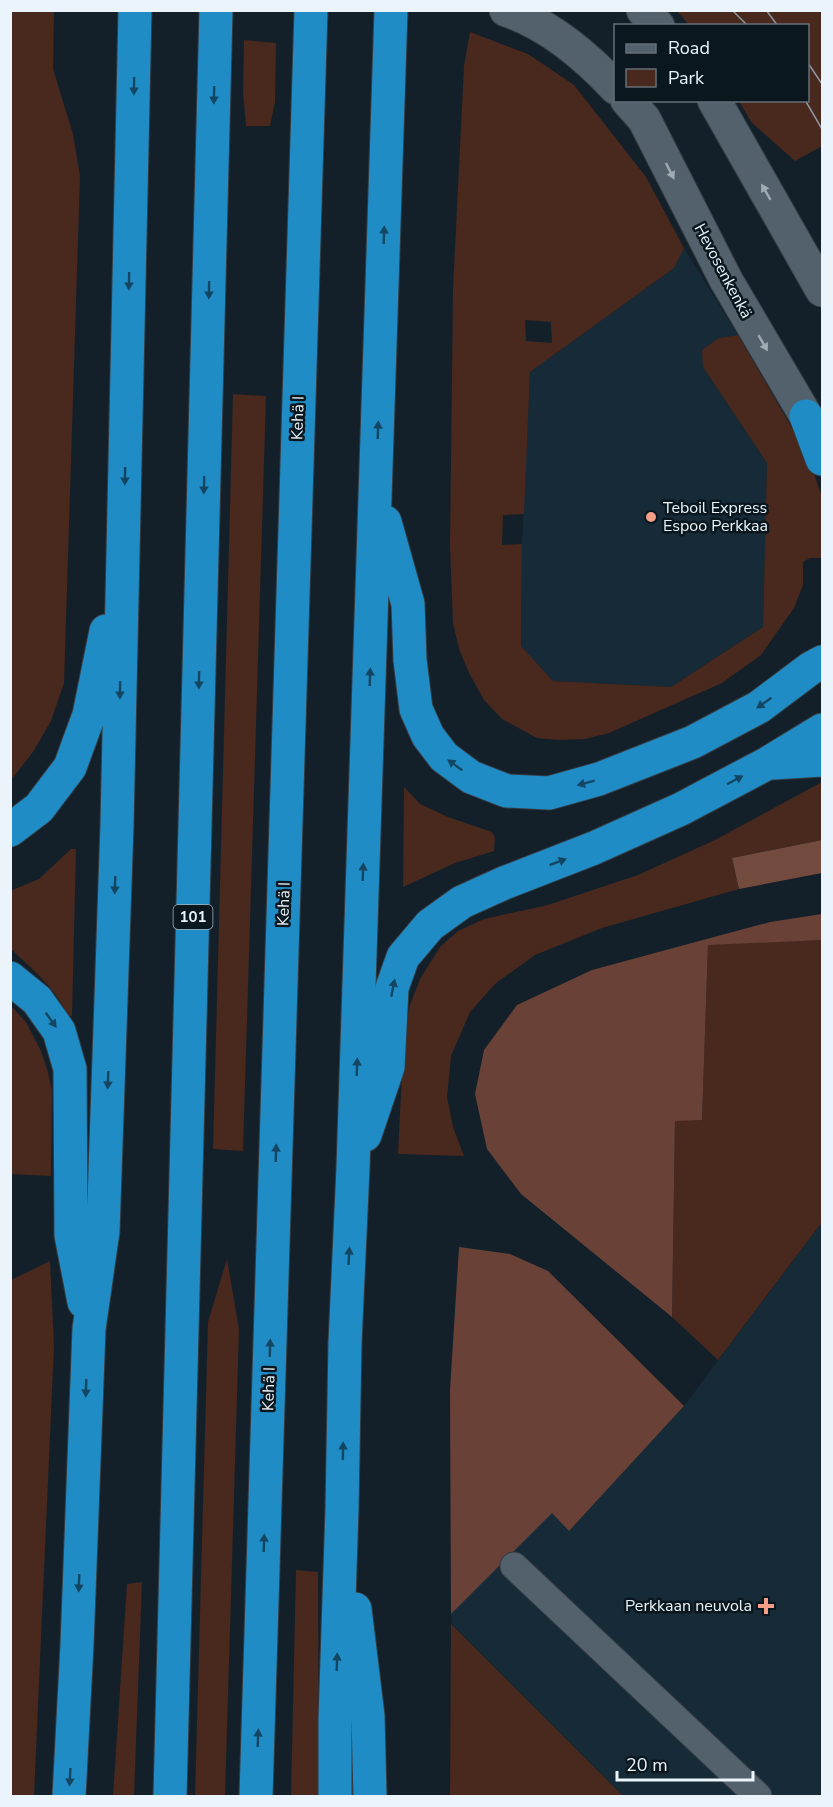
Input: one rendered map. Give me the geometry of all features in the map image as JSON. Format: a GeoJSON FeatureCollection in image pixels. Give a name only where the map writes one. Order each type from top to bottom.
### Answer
{"type":"FeatureCollection","features":[{"type":"Feature","properties":{"kind":"highway","name":"Kehä I"},"geometry":{"type":"LineString","coordinates":[[256,1797],[311,10]]}},
{"type":"Feature","properties":{"kind":"highway"},"geometry":{"type":"LineString","coordinates":[[335,1797],[345,1343],[353,1168],[391,10]]}},
{"type":"Feature","properties":{"kind":"highway"},"geometry":{"type":"LineString","coordinates":[[69,1797],[77,1645],[88,1329],[103,1231],[117,825],[135,19]]}},
{"type":"Feature","properties":{"kind":"highway","name":"101"},"geometry":{"type":"LineString","coordinates":[[170,1797],[216,24]]}},
{"type":"Feature","properties":{"kind":"highway"},"geometry":{"type":"LineString","coordinates":[[814,428],[822,459]]}},
{"type":"Feature","properties":{"kind":"highway"},"geometry":{"type":"LineString","coordinates":[[376,489],[408,604],[410,660],[416,709],[428,736],[444,757],[471,777],[507,791],[549,793],[599,779],[693,742],[759,707],[818,660]]}},
{"type":"Feature","properties":{"kind":"highway"},"geometry":{"type":"LineString","coordinates":[[10,830],[39,808],[70,767],[89,715],[123,547]]}},
{"type":"Feature","properties":{"kind":"highway"},"geometry":{"type":"LineString","coordinates":[[353,1168],[388,1067],[392,988],[403,957],[430,925],[462,902],[594,848],[681,809],[768,763],[822,730]]}},
{"type":"Feature","properties":{"kind":"highway"},"geometry":{"type":"LineString","coordinates":[[768,763],[822,760]]}},
{"type":"Feature","properties":{"kind":"highway"},"geometry":{"type":"LineString","coordinates":[[10,978],[37,1000],[59,1030],[70,1069],[71,1235],[88,1329]]}},
{"type":"Feature","properties":{"kind":"highway"},"geometry":{"type":"LineString","coordinates":[[342,1509],[368,1716],[370,1797]]}},
{"type":"Feature","properties":{"kind":"main road"},"geometry":{"type":"LineString","coordinates":[[506,10],[522,16],[568,44],[614,87]]}},
{"type":"Feature","properties":{"kind":"main road"},"geometry":{"type":"LineString","coordinates":[[643,10],[656,24]]}},
{"type":"Feature","properties":{"kind":"main road","name":"Hevosenkenkä"},"geometry":{"type":"LineString","coordinates":[[629,102],[644,119],[726,280],[814,428]]}},
{"type":"Feature","properties":{"kind":"main road"},"geometry":{"type":"LineString","coordinates":[[715,102],[822,290]]}},
{"type":"Feature","properties":{"kind":"lane"},"geometry":{"type":"LineString","coordinates":[[514,1566],[758,1797]]}},
{"type":"Feature","properties":{"kind":"shaded area"},"geometry":{"type":"Polygon","coordinates":[[[684,248],[738,335],[719,338],[703,367],[767,463],[763,627],[671,687],[553,681],[521,646],[522,544],[530,372],[674,268],[684,248]]]}},
{"type":"Feature","properties":{"kind":"shaded area"},"geometry":{"type":"Polygon","coordinates":[[[822,840],[822,873],[739,889],[732,858],[822,840]]]}},
{"type":"Feature","properties":{"kind":"shaded area"},"geometry":{"type":"Polygon","coordinates":[[[822,914],[822,940],[708,945],[702,1120],[675,1121],[672,1317],[521,1194],[487,1149],[475,1094],[484,1050],[517,1005],[592,970],[770,922],[822,914]]]}},
{"type":"Feature","properties":{"kind":"shaded area"},"geometry":{"type":"Polygon","coordinates":[[[822,1222],[822,1796],[623,1796],[452,1624],[451,1614],[552,1512],[570,1530],[684,1406],[822,1222]]]}},
{"type":"Feature","properties":{"kind":"shaded area"},"geometry":{"type":"Polygon","coordinates":[[[459,1247],[510,1254],[548,1271],[684,1406],[569,1531],[552,1513],[451,1614],[450,1390],[459,1247]]]}},
{"type":"Feature","properties":{"kind":"green space"},"geometry":{"type":"Polygon","coordinates":[[[11,10],[54,11],[53,69],[73,134],[80,176],[64,683],[51,721],[33,752],[11,780],[11,10]]]}},
{"type":"Feature","properties":{"kind":"green space"},"geometry":{"type":"Polygon","coordinates":[[[677,11],[822,11],[822,146],[795,161],[751,122],[740,102],[809,102],[809,24],[688,24],[677,11]]]}},
{"type":"Feature","properties":{"kind":"green space"},"geometry":{"type":"Polygon","coordinates":[[[470,32],[528,54],[574,85],[646,177],[684,248],[674,268],[530,372],[524,514],[503,515],[502,545],[522,544],[521,646],[553,681],[671,687],[763,627],[767,463],[703,367],[702,350],[719,338],[738,335],[808,456],[822,497],[822,558],[810,558],[803,562],[803,585],[794,608],[761,655],[722,683],[609,733],[585,739],[537,738],[502,719],[484,700],[469,673],[459,649],[453,623],[450,546],[453,289],[464,66],[470,32]],[[525,320],[526,341],[552,343],[551,322],[525,320]]]}},
{"type":"Feature","properties":{"kind":"green space"},"geometry":{"type":"Polygon","coordinates":[[[244,40],[276,43],[275,102],[270,126],[246,126],[243,92],[244,40]]]}},
{"type":"Feature","properties":{"kind":"green space"},"geometry":{"type":"Polygon","coordinates":[[[233,394],[266,396],[243,1151],[213,1149],[233,394]]]}},
{"type":"Feature","properties":{"kind":"green space"},"geometry":{"type":"Polygon","coordinates":[[[822,782],[822,840],[732,858],[739,889],[602,928],[535,955],[496,983],[470,1012],[451,1056],[447,1097],[453,1127],[464,1156],[398,1154],[404,1032],[410,1005],[420,979],[440,947],[458,931],[484,919],[548,905],[638,875],[715,840],[822,782]]]}},
{"type":"Feature","properties":{"kind":"green space"},"geometry":{"type":"Polygon","coordinates":[[[404,787],[420,804],[448,817],[492,832],[495,838],[494,851],[455,863],[403,887],[404,787]]]}},
{"type":"Feature","properties":{"kind":"green space"},"geometry":{"type":"Polygon","coordinates":[[[71,849],[76,849],[72,1016],[67,1015],[57,996],[43,979],[11,949],[10,891],[39,879],[71,849]]]}},
{"type":"Feature","properties":{"kind":"green space"},"geometry":{"type":"Polygon","coordinates":[[[822,940],[822,1222],[718,1360],[672,1317],[675,1120],[702,1119],[708,944],[822,940]]]}},
{"type":"Feature","properties":{"kind":"green space"},"geometry":{"type":"Polygon","coordinates":[[[11,1006],[26,1022],[41,1051],[48,1072],[52,1091],[51,1176],[11,1174],[11,1006]]]}},
{"type":"Feature","properties":{"kind":"green space"},"geometry":{"type":"Polygon","coordinates":[[[227,1259],[239,1329],[225,1796],[195,1796],[208,1322],[227,1259]]]}},
{"type":"Feature","properties":{"kind":"green space"},"geometry":{"type":"Polygon","coordinates":[[[50,1261],[54,1345],[34,1796],[11,1796],[11,1280],[50,1261]]]}},
{"type":"Feature","properties":{"kind":"green space"},"geometry":{"type":"Polygon","coordinates":[[[296,1570],[318,1572],[319,1796],[291,1796],[296,1570]]]}},
{"type":"Feature","properties":{"kind":"green space"},"geometry":{"type":"Polygon","coordinates":[[[142,1582],[134,1796],[113,1796],[127,1584],[142,1582]]]}},
{"type":"Feature","properties":{"kind":"green space"},"geometry":{"type":"Polygon","coordinates":[[[451,1624],[623,1796],[450,1796],[451,1624]]]}},
{"type":"Feature","properties":{"kind":"tram line"},"geometry":{"type":"LineString","coordinates":[[732,10],[746,24]]}},
{"type":"Feature","properties":{"kind":"tram line"},"geometry":{"type":"LineString","coordinates":[[766,10],[776,24]]}},
{"type":"Feature","properties":{"kind":"tram line"},"geometry":{"type":"LineString","coordinates":[[809,64],[822,84]]}},
{"type":"Feature","properties":{"kind":"tram line"},"geometry":{"type":"LineString","coordinates":[[806,102],[822,129]]}},
{"type":"Feature","properties":{"kind":"place","name":"Teboil Express Espoo Perkkaa"},"geometry":{"type":"Point","coordinates":[651,517]}},
{"type":"Feature","properties":{"kind":"place","name":"Perkkaan neuvola"},"geometry":{"type":"Point","coordinates":[766,1606]}}]}
